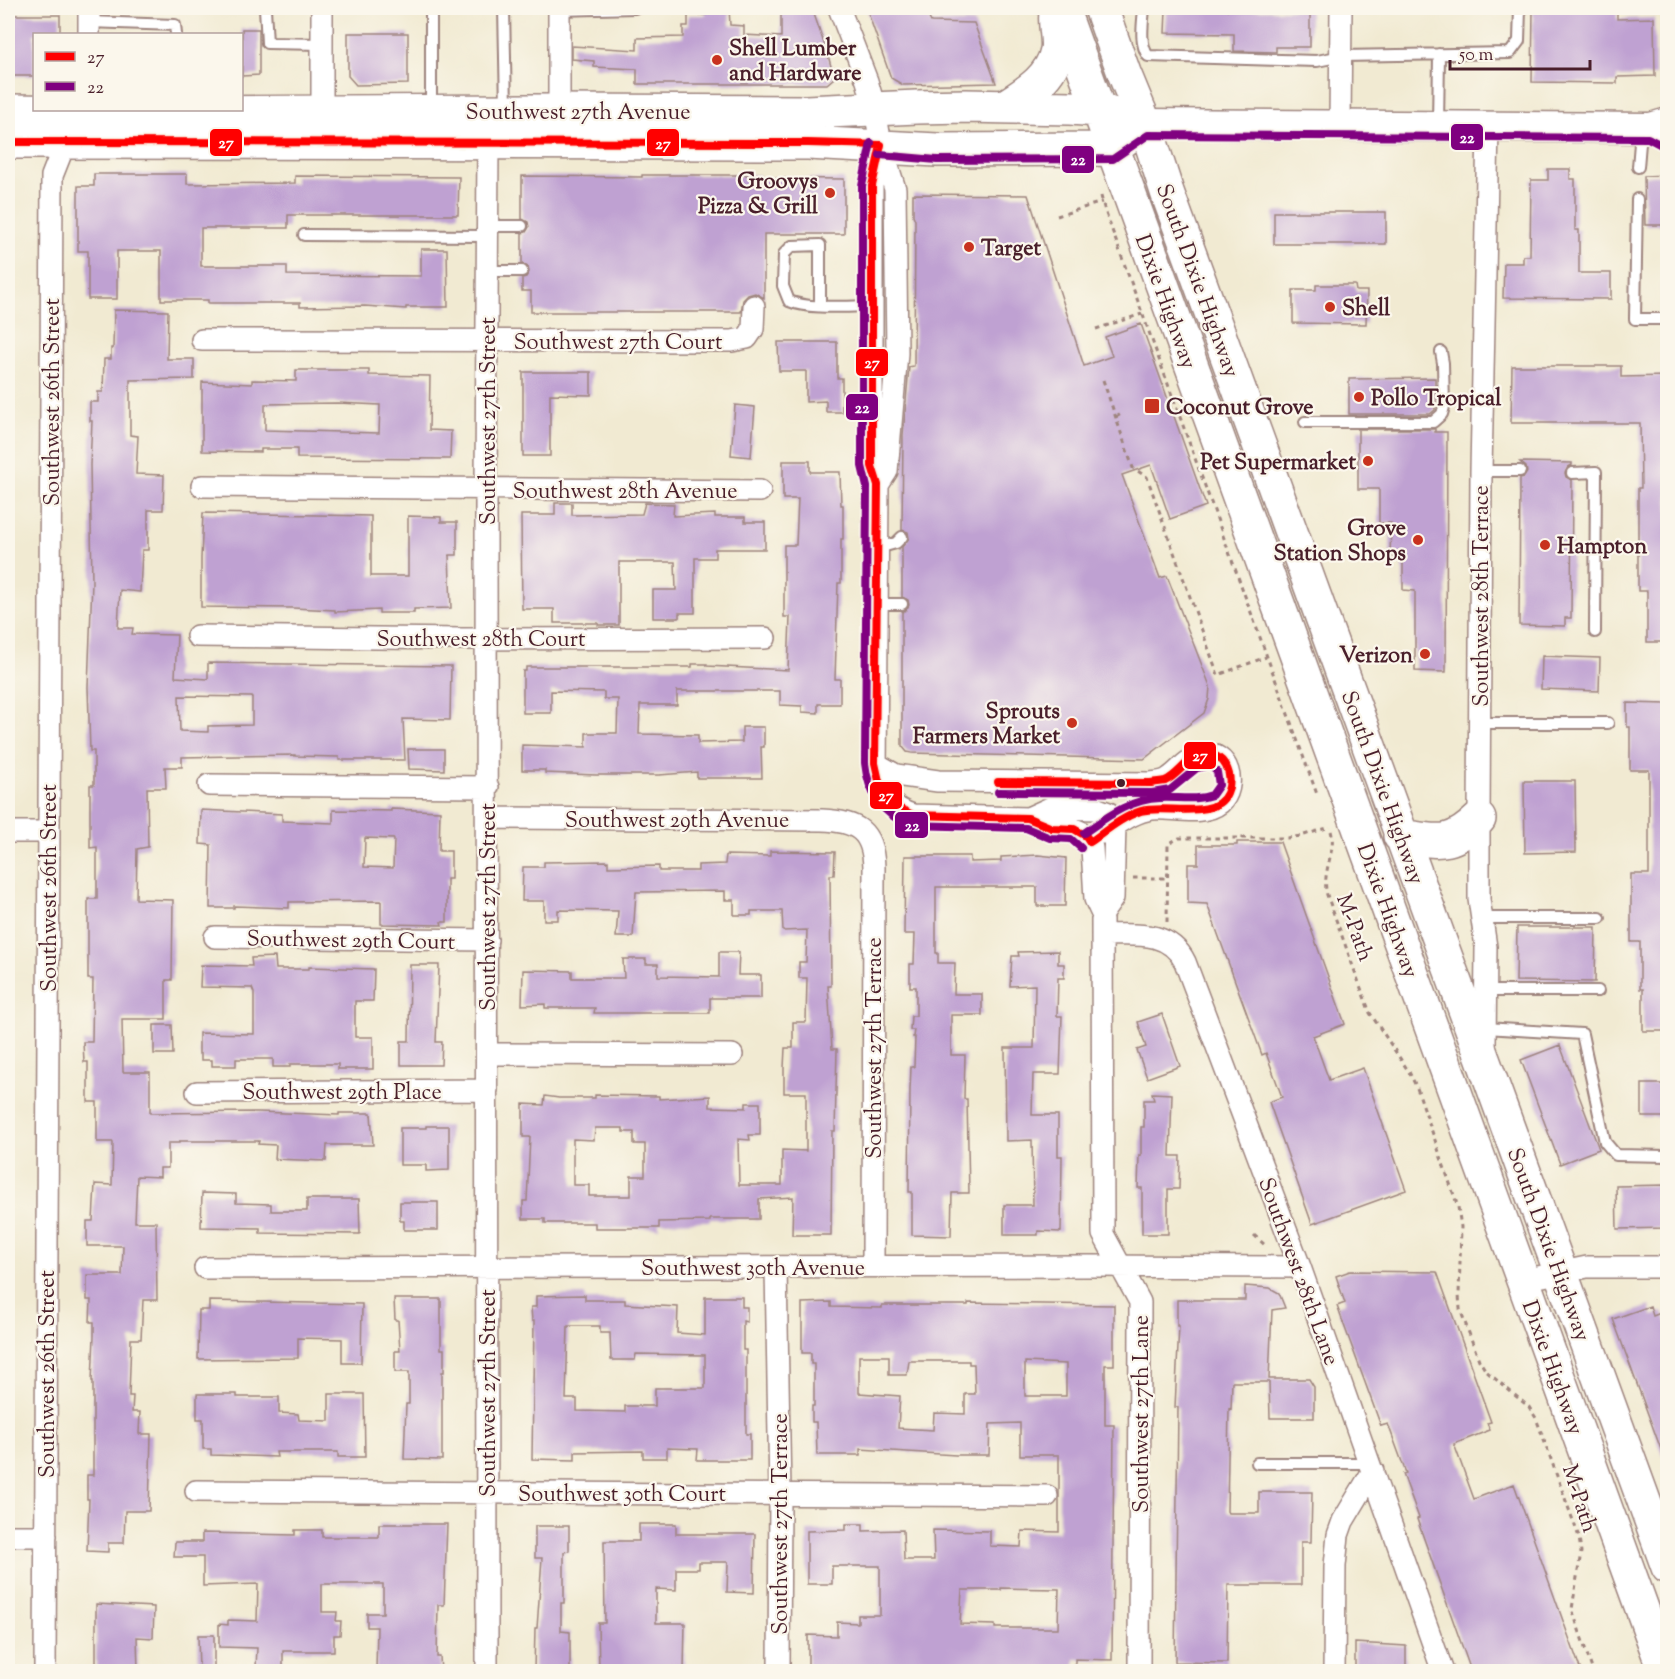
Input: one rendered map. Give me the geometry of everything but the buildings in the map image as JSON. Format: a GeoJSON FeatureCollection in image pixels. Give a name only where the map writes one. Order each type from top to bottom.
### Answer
{"type":"FeatureCollection","features":[{"type":"Feature","properties":{"kind":"highway"},"geometry":{"type":"LineString","coordinates":[[1004,107],[1032,89],[1052,65],[1057,50],[1055,20],[1057,8]]}},
{"type":"Feature","properties":{"kind":"highway"},"geometry":{"type":"LineString","coordinates":[[1062,8],[1112,149],[1145,124]]}},
{"type":"Feature","properties":{"kind":"highway","name":"South Dixie Highway"},"geometry":{"type":"LineString","coordinates":[[1101,8],[1145,124],[1179,225],[1400,836],[1668,1567]]}},
{"type":"Feature","properties":{"kind":"highway","name":"Southwest 27th Avenue"},"geometry":{"type":"LineString","coordinates":[[8,142],[65,142],[322,127],[431,111],[806,112],[1004,107],[1099,110],[1145,124]]}},
{"type":"Feature","properties":{"kind":"highway","name":"Southwest 27th Avenue"},"geometry":{"type":"LineString","coordinates":[[8,111],[33,111]]}},
{"type":"Feature","properties":{"kind":"highway","name":"Southwest 27th Avenue"},"geometry":{"type":"LineString","coordinates":[[182,111],[322,127],[488,142],[808,143],[937,150],[1112,149]]}},
{"type":"Feature","properties":{"kind":"highway"},"geometry":{"type":"LineString","coordinates":[[431,111],[469,124],[488,142],[500,124],[531,111]]}},
{"type":"Feature","properties":{"kind":"highway","name":"Dixie Highway"},"geometry":{"type":"LineString","coordinates":[[1112,149],[1665,1671]]}},
{"type":"Feature","properties":{"kind":"highway"},"geometry":{"type":"LineString","coordinates":[[1400,836],[1444,841],[1461,836],[1479,819]]}},
{"type":"Feature","properties":{"kind":"main road","name":"Southwest 27th Avenue"},"geometry":{"type":"LineString","coordinates":[[1145,124],[1657,129]]}},
{"type":"Feature","properties":{"kind":"street"},"geometry":{"type":"LineString","coordinates":[[322,8],[322,127]]}},
{"type":"Feature","properties":{"kind":"street"},"geometry":{"type":"LineString","coordinates":[[839,8],[875,109],[881,146],[895,189],[897,353],[888,448],[872,466],[878,485],[875,763],[879,786],[890,801],[904,812],[922,816],[1028,819],[1052,828],[1074,829],[1086,836],[1090,842],[1135,814],[1151,809],[1205,809],[1218,805],[1226,797],[1230,787],[1224,763],[1217,756],[1206,754],[1191,758],[1168,780],[1151,783],[938,781],[896,775],[875,763]]}},
{"type":"Feature","properties":{"kind":"street"},"geometry":{"type":"LineString","coordinates":[[1340,126],[1341,8]]}},
{"type":"Feature","properties":{"kind":"street"},"geometry":{"type":"LineString","coordinates":[[531,111],[559,9]]}},
{"type":"Feature","properties":{"kind":"street","name":"Southwest 26th Street"},"geometry":{"type":"LineString","coordinates":[[45,1671],[52,176],[78,111]]}},
{"type":"Feature","properties":{"kind":"street","name":"Southwest 28th Terrace"},"geometry":{"type":"LineString","coordinates":[[1484,1064],[1487,991],[1486,947],[1479,899],[1479,819],[1481,471],[1488,127]]}},
{"type":"Feature","properties":{"kind":"street","name":"Southwest 27th Street"},"geometry":{"type":"LineString","coordinates":[[487,1671],[488,142]]}},
{"type":"Feature","properties":{"kind":"street"},"geometry":{"type":"LineString","coordinates":[[881,146],[872,186],[872,306],[888,448]]}},
{"type":"Feature","properties":{"kind":"street","name":"Southwest 27th Court"},"geometry":{"type":"LineString","coordinates":[[202,340],[740,340],[747,338],[753,329],[754,306]]}},
{"type":"Feature","properties":{"kind":"street","name":"Southwest 28th Avenue"},"geometry":{"type":"LineString","coordinates":[[202,486],[760,491]]}},
{"type":"Feature","properties":{"kind":"street","name":"Southwest 28th Court"},"geometry":{"type":"LineString","coordinates":[[197,636],[487,639],[765,638]]}},
{"type":"Feature","properties":{"kind":"street"},"geometry":{"type":"LineString","coordinates":[[209,785],[488,787]]}},
{"type":"Feature","properties":{"kind":"street"},"geometry":{"type":"LineString","coordinates":[[1028,819],[1050,808],[1090,808],[1105,810],[1112,817],[1115,826]]}},
{"type":"Feature","properties":{"kind":"street","name":"Southwest 29th Avenue"},"geometry":{"type":"LineString","coordinates":[[487,818],[822,820],[841,821],[864,832]]}},
{"type":"Feature","properties":{"kind":"street","name":"Southwest 27th Lane"},"geometry":{"type":"LineString","coordinates":[[1102,924],[1113,898],[1115,826]]}},
{"type":"Feature","properties":{"kind":"street"},"geometry":{"type":"LineString","coordinates":[[8,832],[48,832]]}},
{"type":"Feature","properties":{"kind":"street","name":"Southwest 27th Terrace"},"geometry":{"type":"LineString","coordinates":[[864,832],[873,852],[874,867],[873,1266]]}},
{"type":"Feature","properties":{"kind":"street","name":"Southwest 27th Lane"},"geometry":{"type":"LineString","coordinates":[[1090,842],[1094,855],[1095,899],[1102,924],[1103,1234],[1140,1302],[1139,1671]]}},
{"type":"Feature","properties":{"kind":"street","name":"Southwest 28th Lane"},"geometry":{"type":"LineString","coordinates":[[1102,924],[1157,937],[1173,945],[1182,956],[1300,1267],[1443,1671]]}},
{"type":"Feature","properties":{"kind":"street","name":"Southwest 29th Court"},"geometry":{"type":"LineString","coordinates":[[215,937],[487,940]]}},
{"type":"Feature","properties":{"kind":"street"},"geometry":{"type":"LineString","coordinates":[[487,1054],[732,1056]]}},
{"type":"Feature","properties":{"kind":"street","name":"Southwest 29th Place"},"geometry":{"type":"LineString","coordinates":[[197,1092],[487,1090]]}},
{"type":"Feature","properties":{"kind":"street","name":"Southwest 30th Avenue"},"geometry":{"type":"LineString","coordinates":[[205,1268],[1300,1267]]}},
{"type":"Feature","properties":{"kind":"street"},"geometry":{"type":"LineString","coordinates":[[1522,1280],[1587,1267],[1668,1268]]}},
{"type":"Feature","properties":{"kind":"street","name":"Southwest 27th Terrace"},"geometry":{"type":"LineString","coordinates":[[776,1268],[780,1493],[779,1671]]}},
{"type":"Feature","properties":{"kind":"street"},"geometry":{"type":"LineString","coordinates":[[1334,1671],[1335,1566],[1338,1535],[1371,1467]]}},
{"type":"Feature","properties":{"kind":"street","name":"Southwest 30th Court"},"geometry":{"type":"LineString","coordinates":[[196,1491],[1047,1496]]}},
{"type":"Feature","properties":{"kind":"street"},"geometry":{"type":"LineString","coordinates":[[8,1536],[46,1536]]}},
{"type":"Feature","properties":{"kind":"lane"},"geometry":{"type":"LineString","coordinates":[[265,8],[267,44],[322,44]]}},
{"type":"Feature","properties":{"kind":"lane"},"geometry":{"type":"LineString","coordinates":[[431,8],[431,111]]}},
{"type":"Feature","properties":{"kind":"lane"},"geometry":{"type":"LineString","coordinates":[[504,8],[531,111]]}},
{"type":"Feature","properties":{"kind":"lane"},"geometry":{"type":"LineString","coordinates":[[559,9],[635,8]]}},
{"type":"Feature","properties":{"kind":"lane"},"geometry":{"type":"LineString","coordinates":[[1144,8],[1142,42],[1143,49],[1148,56],[1317,61],[1342,56],[1510,53],[1519,41],[1520,8]]}},
{"type":"Feature","properties":{"kind":"lane"},"geometry":{"type":"LineString","coordinates":[[89,21],[175,25],[176,33]]}},
{"type":"Feature","properties":{"kind":"lane"},"geometry":{"type":"LineString","coordinates":[[1438,127],[1439,54]]}},
{"type":"Feature","properties":{"kind":"lane"},"geometry":{"type":"LineString","coordinates":[[1638,166],[1657,129]]}},
{"type":"Feature","properties":{"kind":"lane"},"geometry":{"type":"LineString","coordinates":[[1637,200],[1635,319],[1668,319]]}},
{"type":"Feature","properties":{"kind":"lane"},"geometry":{"type":"LineString","coordinates":[[304,235],[488,231],[522,226]]}},
{"type":"Feature","properties":{"kind":"lane"},"geometry":{"type":"LineString","coordinates":[[820,305],[820,245],[792,246],[784,254],[783,286],[789,301],[798,305],[872,306]]}},
{"type":"Feature","properties":{"kind":"lane"},"geometry":{"type":"LineString","coordinates":[[488,271],[522,271]]}},
{"type":"Feature","properties":{"kind":"lane"},"geometry":{"type":"LineString","coordinates":[[1305,422],[1428,423],[1438,419],[1443,407],[1441,352]]}},
{"type":"Feature","properties":{"kind":"lane"},"geometry":{"type":"LineString","coordinates":[[1481,471],[1520,471]]}},
{"type":"Feature","properties":{"kind":"lane"},"geometry":{"type":"LineString","coordinates":[[1572,472],[1596,472],[1596,632]]}},
{"type":"Feature","properties":{"kind":"lane"},"geometry":{"type":"LineString","coordinates":[[878,548],[896,543],[902,537]]}},
{"type":"Feature","properties":{"kind":"lane"},"geometry":{"type":"LineString","coordinates":[[877,604],[902,604]]}},
{"type":"Feature","properties":{"kind":"lane"},"geometry":{"type":"LineString","coordinates":[[1480,723],[1608,723]]}},
{"type":"Feature","properties":{"kind":"lane"},"geometry":{"type":"LineString","coordinates":[[1482,918],[1600,918]]}},
{"type":"Feature","properties":{"kind":"lane"},"geometry":{"type":"LineString","coordinates":[[1487,991],[1598,991]]}},
{"type":"Feature","properties":{"kind":"lane"},"geometry":{"type":"LineString","coordinates":[[1486,1028],[1582,1034],[1605,1142],[1616,1155],[1668,1156]]}},
{"type":"Feature","properties":{"kind":"lane"},"geometry":{"type":"LineString","coordinates":[[1257,1463],[1371,1467]]}},
{"type":"Feature","properties":{"kind":"path"},"geometry":{"type":"LineString","coordinates":[[1101,192],[1102,202],[1142,314],[1322,806]]}},
{"type":"Feature","properties":{"kind":"path"},"geometry":{"type":"LineString","coordinates":[[1057,216],[1102,202]]}},
{"type":"Feature","properties":{"kind":"path"},"geometry":{"type":"LineString","coordinates":[[1096,329],[1142,314]]}},
{"type":"Feature","properties":{"kind":"path"},"geometry":{"type":"LineString","coordinates":[[1103,380],[1133,468],[1147,477],[1218,675],[1266,657]]}},
{"type":"Feature","properties":{"kind":"path"},"geometry":{"type":"LineString","coordinates":[[1116,417],[1123,413]]}},
{"type":"Feature","properties":{"kind":"path","name":"M-Path"},"geometry":{"type":"LineString","coordinates":[[1167,878],[1167,844],[1179,838],[1287,838],[1330,827],[1333,844],[1324,884],[1327,895],[1370,1013],[1417,1088],[1458,1207],[1461,1227],[1460,1309],[1479,1360],[1486,1371],[1529,1407],[1536,1418],[1579,1537],[1581,1552],[1572,1609],[1593,1671]]}},
{"type":"Feature","properties":{"kind":"path"},"geometry":{"type":"LineString","coordinates":[[1122,878],[1167,878],[1167,923]]}},
{"type":"Feature","properties":{"kind":"path"},"geometry":{"type":"LineString","coordinates":[[1254,1235],[1268,1248]]}},
{"type":"Feature","properties":{"kind":"transit line","name":"22"},"geometry":{"type":"LineString","coordinates":[[880,155],[937,160],[1113,159],[1148,135],[1648,138],[1663,146]]}},
{"type":"Feature","properties":{"kind":"transit line","name":"27"},"geometry":{"type":"LineString","coordinates":[[8,142],[881,145]]}},
{"type":"Feature","properties":{"kind":"transit line","name":"22"},"geometry":{"type":"LineString","coordinates":[[871,143],[862,186],[862,466],[867,487],[865,763],[869,784],[884,808],[891,815],[910,825],[1026,828],[1050,838],[1071,839],[1081,848]]}},
{"type":"Feature","properties":{"kind":"transit line","name":"27"},"geometry":{"type":"LineString","coordinates":[[881,145],[872,186],[872,466],[878,485],[875,763],[879,781],[886,796],[897,807],[913,815],[1028,818],[1052,828],[1074,829],[1086,836],[1090,842]]}},
{"type":"Feature","properties":{"kind":"transit line","name":"27"},"geometry":{"type":"LineString","coordinates":[[998,782],[1151,783],[1171,778],[1189,761],[1207,754],[1218,757],[1226,766],[1230,779],[1227,793],[1221,802],[1201,809],[1141,811],[1121,821],[1090,842]]}},
{"type":"Feature","properties":{"kind":"transit line","name":"22"},"geometry":{"type":"LineString","coordinates":[[998,792],[1152,793],[1170,790],[1197,768],[1210,765],[1217,772],[1219,785],[1212,795],[1149,799],[1119,810],[1084,833]]}},
{"type":"Feature","properties":{"kind":"place","name":"Shell Lumber and Hardware"},"geometry":{"type":"Point","coordinates":[717,60]}},
{"type":"Feature","properties":{"kind":"place","name":"Groovys Pizza & Grill"},"geometry":{"type":"Point","coordinates":[830,193]}},
{"type":"Feature","properties":{"kind":"place","name":"Target"},"geometry":{"type":"Point","coordinates":[969,247]}},
{"type":"Feature","properties":{"kind":"place","name":"Shell"},"geometry":{"type":"Point","coordinates":[1330,307]}},
{"type":"Feature","properties":{"kind":"place","name":"Pollo Tropical"},"geometry":{"type":"Point","coordinates":[1359,397]}},
{"type":"Feature","properties":{"kind":"place","name":"Coconut Grove"},"geometry":{"type":"Point","coordinates":[1152,406]}},
{"type":"Feature","properties":{"kind":"place","name":"Pet Supermarket"},"geometry":{"type":"Point","coordinates":[1368,461]}},
{"type":"Feature","properties":{"kind":"place","name":"Grove Station Shops"},"geometry":{"type":"Point","coordinates":[1418,540]}},
{"type":"Feature","properties":{"kind":"place","name":"Hampton"},"geometry":{"type":"Point","coordinates":[1545,545]}},
{"type":"Feature","properties":{"kind":"place","name":"Verizon"},"geometry":{"type":"Point","coordinates":[1425,654]}},
{"type":"Feature","properties":{"kind":"place","name":"Sprouts Farmers Market"},"geometry":{"type":"Point","coordinates":[1072,723]}}]}
